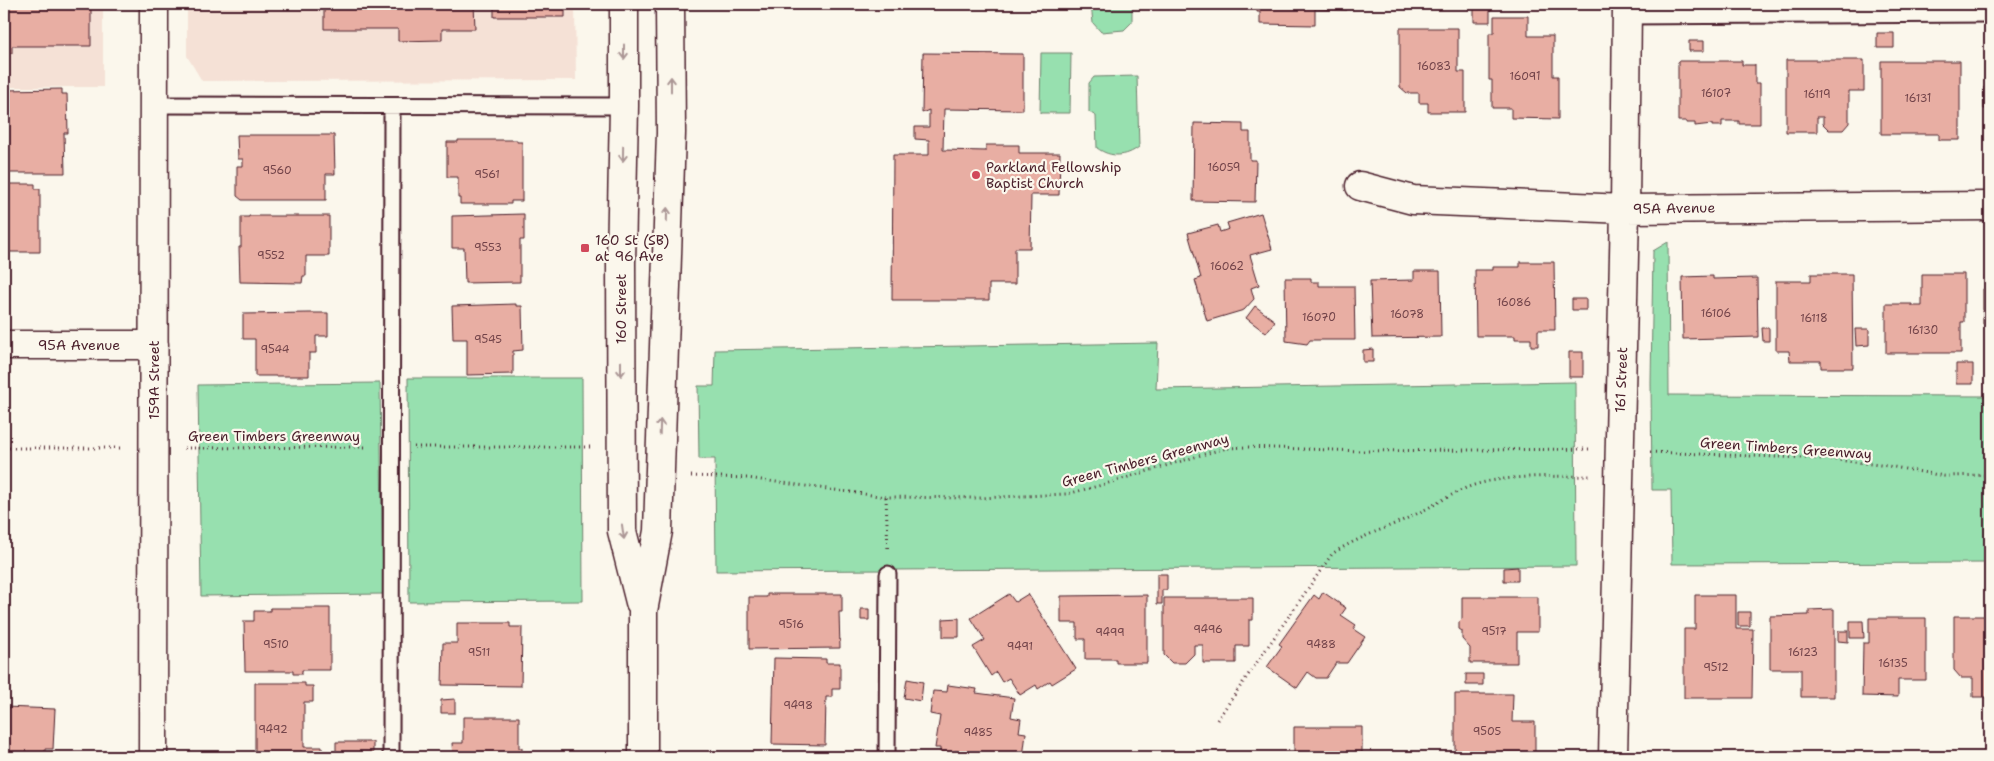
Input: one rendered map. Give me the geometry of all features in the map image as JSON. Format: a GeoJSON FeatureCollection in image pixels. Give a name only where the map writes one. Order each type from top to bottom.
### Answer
{"type":"FeatureCollection","features":[{"type":"Feature","properties":{"kind":"street","name":"159A Street"},"geometry":{"type":"LineString","coordinates":[[153,757],[154,4]]}},
{"type":"Feature","properties":{"kind":"street","name":"160 Street"},"geometry":{"type":"LineString","coordinates":[[624,4],[624,106],[620,263],[622,531],[643,611]]}},
{"type":"Feature","properties":{"kind":"street","name":"160 Street"},"geometry":{"type":"LineString","coordinates":[[643,757],[643,611],[658,531],[671,133],[670,4]]}},
{"type":"Feature","properties":{"kind":"street","name":"161 Street"},"geometry":{"type":"LineString","coordinates":[[1613,757],[1625,209],[1627,10]]}},
{"type":"Feature","properties":{"kind":"street","name":"95A Avenue"},"geometry":{"type":"LineString","coordinates":[[1360,186],[1413,200],[1625,209],[1990,206]]}},
{"type":"Feature","properties":{"kind":"street","name":"95A Avenue"},"geometry":{"type":"LineString","coordinates":[[4,345],[154,345]]}},
{"type":"Feature","properties":{"kind":"lane"},"geometry":{"type":"LineString","coordinates":[[1627,10],[1990,14]]}},
{"type":"Feature","properties":{"kind":"lane"},"geometry":{"type":"LineString","coordinates":[[155,105],[624,106]]}},
{"type":"Feature","properties":{"kind":"lane"},"geometry":{"type":"LineString","coordinates":[[391,757],[392,106]]}},
{"type":"Feature","properties":{"kind":"lane"},"geometry":{"type":"LineString","coordinates":[[887,757],[888,574]]}},
{"type":"Feature","properties":{"kind":"path","name":"Green Timbers Greenway"},"geometry":{"type":"LineString","coordinates":[[175,448],[373,447]]}},
{"type":"Feature","properties":{"kind":"path"},"geometry":{"type":"LineString","coordinates":[[413,447],[593,447]]}},
{"type":"Feature","properties":{"kind":"path"},"geometry":{"type":"LineString","coordinates":[[4,448],[127,448]]}},
{"type":"Feature","properties":{"kind":"path","name":"Green Timbers Greenway"},"geometry":{"type":"LineString","coordinates":[[684,476],[747,478],[886,496],[978,498],[1067,494],[1227,448],[1362,451],[1592,450]]}},
{"type":"Feature","properties":{"kind":"path","name":"Green Timbers Greenway"},"geometry":{"type":"LineString","coordinates":[[1647,452],[1829,459],[1888,466],[1944,476],[1990,474]]}},
{"type":"Feature","properties":{"kind":"path"},"geometry":{"type":"LineString","coordinates":[[1217,720],[1332,554],[1345,545],[1408,518],[1466,488],[1482,483],[1531,477],[1618,476]]}},
{"type":"Feature","properties":{"kind":"path"},"geometry":{"type":"LineString","coordinates":[[886,496],[888,574]]}},
{"type":"Feature","properties":{"kind":"shaded area"},"geometry":{"type":"Polygon","coordinates":[[[4,4],[103,4],[103,87],[4,87],[4,4]]]}},
{"type":"Feature","properties":{"kind":"shaded area"},"geometry":{"type":"Polygon","coordinates":[[[187,4],[575,4],[576,80],[202,81],[187,56],[187,4]]]}},
{"type":"Feature","properties":{"kind":"green space"},"geometry":{"type":"Polygon","coordinates":[[[1091,4],[1132,4],[1132,22],[1124,30],[1101,32],[1093,23],[1091,4]]]}},
{"type":"Feature","properties":{"kind":"green space"},"geometry":{"type":"Polygon","coordinates":[[[1041,53],[1071,53],[1070,113],[1040,113],[1041,53]]]}},
{"type":"Feature","properties":{"kind":"green space"},"geometry":{"type":"Polygon","coordinates":[[[1137,76],[1139,147],[1129,153],[1118,155],[1102,151],[1097,148],[1096,116],[1089,112],[1089,83],[1094,77],[1137,76]]]}},
{"type":"Feature","properties":{"kind":"green space"},"geometry":{"type":"Polygon","coordinates":[[[1668,242],[1669,395],[1990,396],[1990,563],[1672,564],[1671,490],[1652,490],[1653,251],[1668,242]]]}},
{"type":"Feature","properties":{"kind":"green space"},"geometry":{"type":"Polygon","coordinates":[[[1158,343],[1156,389],[1575,382],[1576,566],[716,571],[715,459],[699,459],[698,386],[714,386],[715,350],[1158,343]]]}},
{"type":"Feature","properties":{"kind":"green space"},"geometry":{"type":"Polygon","coordinates":[[[408,378],[582,378],[583,601],[409,602],[408,378]]]}},
{"type":"Feature","properties":{"kind":"green space"},"geometry":{"type":"Polygon","coordinates":[[[380,383],[383,594],[201,596],[198,385],[380,383]]]}},
{"type":"Feature","properties":{"kind":"building"},"geometry":{"type":"Polygon","coordinates":[[[4,4],[91,4],[91,46],[12,46],[12,53],[4,53],[4,4]]]}},
{"type":"Feature","properties":{"kind":"building"},"geometry":{"type":"Polygon","coordinates":[[[324,4],[474,4],[475,29],[442,29],[442,40],[398,41],[398,29],[324,29],[324,4]]]}},
{"type":"Feature","properties":{"kind":"building"},"geometry":{"type":"Polygon","coordinates":[[[494,4],[565,4],[565,17],[494,17],[494,4]]]}},
{"type":"Feature","properties":{"kind":"building"},"geometry":{"type":"Polygon","coordinates":[[[1257,4],[1347,4],[1347,10],[1315,9],[1315,25],[1260,24],[1260,12],[1257,12],[1257,4]]]}},
{"type":"Feature","properties":{"kind":"building"},"geometry":{"type":"Polygon","coordinates":[[[1490,5],[1490,22],[1474,22],[1474,6],[1490,5]]]}},
{"type":"Feature","properties":{"kind":"building"},"geometry":{"type":"Polygon","coordinates":[[[1494,16],[1528,16],[1528,36],[1553,36],[1553,76],[1558,76],[1558,119],[1511,118],[1511,108],[1492,108],[1492,80],[1489,80],[1489,33],[1494,33],[1494,16]]]}},
{"type":"Feature","properties":{"kind":"building"},"geometry":{"type":"Polygon","coordinates":[[[1400,28],[1458,28],[1458,72],[1465,72],[1465,112],[1428,112],[1428,103],[1419,103],[1419,93],[1407,93],[1400,87],[1400,28]]]}},
{"type":"Feature","properties":{"kind":"building"},"geometry":{"type":"Polygon","coordinates":[[[1877,33],[1894,33],[1894,48],[1877,48],[1877,33]]]}},
{"type":"Feature","properties":{"kind":"building"},"geometry":{"type":"Polygon","coordinates":[[[1689,41],[1704,41],[1704,51],[1689,51],[1689,41]]]}},
{"type":"Feature","properties":{"kind":"building","name":"Parkland Fellowship Baptist Church"},"geometry":{"type":"Polygon","coordinates":[[[923,53],[1023,54],[1023,110],[944,109],[943,150],[986,151],[986,145],[1019,145],[1019,153],[1060,153],[1059,195],[1031,195],[1030,248],[1015,248],[1015,284],[989,284],[989,300],[892,300],[893,155],[929,155],[929,140],[915,139],[915,127],[929,127],[929,110],[922,113],[923,53]]]}},
{"type":"Feature","properties":{"kind":"building"},"geometry":{"type":"Polygon","coordinates":[[[1786,60],[1864,60],[1864,91],[1849,91],[1849,123],[1843,130],[1829,130],[1823,124],[1823,117],[1817,117],[1817,132],[1786,132],[1786,60]]]}},
{"type":"Feature","properties":{"kind":"building"},"geometry":{"type":"Polygon","coordinates":[[[1678,61],[1742,61],[1742,65],[1755,65],[1755,83],[1760,83],[1760,124],[1739,124],[1739,121],[1722,121],[1722,126],[1712,126],[1712,124],[1695,126],[1695,123],[1678,121],[1678,61]]]}},
{"type":"Feature","properties":{"kind":"building"},"geometry":{"type":"Polygon","coordinates":[[[1881,61],[1960,61],[1960,140],[1939,140],[1939,134],[1881,134],[1881,61]]]}},
{"type":"Feature","properties":{"kind":"building"},"geometry":{"type":"Polygon","coordinates":[[[1989,62],[1990,130],[1987,128],[1987,109],[1984,109],[1984,87],[1986,87],[1986,79],[1989,79],[1989,62]]]}},
{"type":"Feature","properties":{"kind":"building"},"geometry":{"type":"Polygon","coordinates":[[[62,89],[62,94],[67,94],[68,133],[64,133],[65,173],[4,173],[4,90],[62,89]]]}},
{"type":"Feature","properties":{"kind":"building"},"geometry":{"type":"Polygon","coordinates":[[[1194,123],[1243,124],[1243,132],[1250,132],[1250,160],[1256,160],[1255,202],[1193,201],[1194,123]]]}},
{"type":"Feature","properties":{"kind":"building"},"geometry":{"type":"Polygon","coordinates":[[[237,135],[334,135],[335,174],[326,174],[326,200],[242,200],[237,196],[237,166],[243,166],[243,159],[238,159],[237,135]]]}},
{"type":"Feature","properties":{"kind":"building"},"geometry":{"type":"Polygon","coordinates":[[[458,140],[517,140],[517,142],[522,142],[522,201],[511,201],[511,204],[460,204],[460,198],[458,198],[458,177],[447,177],[447,142],[458,142],[458,140]]]}},
{"type":"Feature","properties":{"kind":"building"},"geometry":{"type":"Polygon","coordinates":[[[4,184],[35,184],[35,189],[40,189],[40,252],[4,252],[4,184]]]}},
{"type":"Feature","properties":{"kind":"building"},"geometry":{"type":"Polygon","coordinates":[[[1261,213],[1272,249],[1250,255],[1259,285],[1251,288],[1254,299],[1244,310],[1207,321],[1195,280],[1201,278],[1188,233],[1218,225],[1220,232],[1229,229],[1227,223],[1261,213]]]}},
{"type":"Feature","properties":{"kind":"building"},"geometry":{"type":"Polygon","coordinates":[[[524,214],[524,240],[520,240],[520,282],[465,283],[464,248],[452,248],[452,216],[524,214]]]}},
{"type":"Feature","properties":{"kind":"building"},"geometry":{"type":"Polygon","coordinates":[[[329,216],[329,256],[306,256],[306,276],[303,276],[302,283],[240,282],[239,247],[241,247],[241,217],[329,216]]]}},
{"type":"Feature","properties":{"kind":"building"},"geometry":{"type":"Polygon","coordinates":[[[1520,262],[1554,262],[1555,330],[1538,330],[1538,346],[1531,346],[1531,339],[1515,339],[1515,336],[1476,336],[1475,270],[1493,270],[1493,267],[1520,267],[1520,262]]]}},
{"type":"Feature","properties":{"kind":"building"},"geometry":{"type":"Polygon","coordinates":[[[1414,271],[1440,271],[1441,337],[1372,338],[1370,281],[1414,280],[1414,271]]]}},
{"type":"Feature","properties":{"kind":"building"},"geometry":{"type":"Polygon","coordinates":[[[1811,274],[1852,274],[1853,368],[1821,368],[1821,361],[1790,361],[1789,351],[1776,351],[1776,281],[1811,281],[1811,274]]]}},
{"type":"Feature","properties":{"kind":"building"},"geometry":{"type":"Polygon","coordinates":[[[1922,274],[1964,274],[1964,322],[1961,322],[1961,353],[1886,353],[1886,304],[1922,306],[1922,274]]]}},
{"type":"Feature","properties":{"kind":"building"},"geometry":{"type":"Polygon","coordinates":[[[1713,276],[1713,279],[1757,278],[1758,337],[1683,339],[1682,277],[1713,276]]]}},
{"type":"Feature","properties":{"kind":"building"},"geometry":{"type":"Polygon","coordinates":[[[1985,276],[1990,276],[1990,343],[1987,343],[1987,324],[1983,324],[1985,276]]]}},
{"type":"Feature","properties":{"kind":"building"},"geometry":{"type":"Polygon","coordinates":[[[1285,278],[1311,278],[1311,282],[1319,282],[1319,286],[1354,286],[1355,340],[1310,340],[1307,344],[1286,341],[1285,278]]]}},
{"type":"Feature","properties":{"kind":"building"},"geometry":{"type":"Polygon","coordinates":[[[1572,299],[1586,299],[1586,310],[1572,310],[1572,299]]]}},
{"type":"Feature","properties":{"kind":"building"},"geometry":{"type":"Polygon","coordinates":[[[516,304],[516,306],[522,306],[523,350],[513,351],[513,374],[467,375],[467,339],[453,339],[452,306],[516,304]]]}},
{"type":"Feature","properties":{"kind":"building"},"geometry":{"type":"Polygon","coordinates":[[[1255,306],[1275,321],[1266,333],[1246,318],[1255,306]]]}},
{"type":"Feature","properties":{"kind":"building"},"geometry":{"type":"Polygon","coordinates":[[[328,313],[328,336],[316,336],[316,353],[309,353],[309,376],[255,376],[255,339],[243,339],[243,314],[328,313]]]}},
{"type":"Feature","properties":{"kind":"building"},"geometry":{"type":"Polygon","coordinates":[[[1762,328],[1769,328],[1769,341],[1763,341],[1762,328]]]}},
{"type":"Feature","properties":{"kind":"building"},"geometry":{"type":"Polygon","coordinates":[[[1855,329],[1869,329],[1869,345],[1856,346],[1855,329]]]}},
{"type":"Feature","properties":{"kind":"building"},"geometry":{"type":"Polygon","coordinates":[[[1373,349],[1373,362],[1363,362],[1363,350],[1373,349]]]}},
{"type":"Feature","properties":{"kind":"building"},"geometry":{"type":"Polygon","coordinates":[[[1569,352],[1583,352],[1583,377],[1569,377],[1569,352]]]}},
{"type":"Feature","properties":{"kind":"building"},"geometry":{"type":"Polygon","coordinates":[[[1956,364],[1973,364],[1973,384],[1956,384],[1956,364]]]}},
{"type":"Feature","properties":{"kind":"building"},"geometry":{"type":"Polygon","coordinates":[[[1518,567],[1518,581],[1504,581],[1504,568],[1518,567]]]}},
{"type":"Feature","properties":{"kind":"building"},"geometry":{"type":"Polygon","coordinates":[[[1157,574],[1167,574],[1167,590],[1162,590],[1162,604],[1157,604],[1157,574]]]}},
{"type":"Feature","properties":{"kind":"building"},"geometry":{"type":"Polygon","coordinates":[[[1323,592],[1346,608],[1341,615],[1356,625],[1353,629],[1365,637],[1347,663],[1336,663],[1326,678],[1316,678],[1308,672],[1297,688],[1267,667],[1282,646],[1279,644],[1314,595],[1319,599],[1323,592]]]}},
{"type":"Feature","properties":{"kind":"building"},"geometry":{"type":"Polygon","coordinates":[[[767,594],[842,594],[842,612],[839,612],[840,648],[749,649],[749,597],[767,597],[767,594]]]}},
{"type":"Feature","properties":{"kind":"building"},"geometry":{"type":"Polygon","coordinates":[[[1009,594],[1015,602],[1028,594],[1076,669],[1052,684],[1050,681],[1038,689],[1036,685],[1020,695],[1009,678],[1002,682],[996,672],[991,676],[973,647],[985,640],[971,618],[1009,594]]]}},
{"type":"Feature","properties":{"kind":"building"},"geometry":{"type":"Polygon","coordinates":[[[1147,595],[1147,663],[1116,663],[1116,659],[1085,659],[1085,639],[1077,639],[1077,623],[1061,623],[1061,596],[1147,595]]]}},
{"type":"Feature","properties":{"kind":"building"},"geometry":{"type":"Polygon","coordinates":[[[1695,595],[1736,595],[1736,629],[1753,629],[1752,698],[1684,698],[1684,629],[1695,629],[1695,595]]]}},
{"type":"Feature","properties":{"kind":"building"},"geometry":{"type":"Polygon","coordinates":[[[1462,597],[1538,597],[1538,632],[1517,632],[1517,663],[1470,663],[1470,648],[1462,639],[1462,631],[1459,629],[1459,622],[1462,619],[1462,597]]]}},
{"type":"Feature","properties":{"kind":"building"},"geometry":{"type":"Polygon","coordinates":[[[1164,598],[1253,598],[1253,620],[1249,620],[1249,646],[1236,646],[1236,663],[1203,663],[1203,645],[1194,645],[1194,654],[1185,663],[1172,663],[1164,655],[1164,598]]]}},
{"type":"Feature","properties":{"kind":"building"},"geometry":{"type":"Polygon","coordinates":[[[270,608],[330,608],[330,670],[302,670],[302,674],[293,674],[293,671],[245,671],[244,621],[254,621],[254,611],[270,611],[270,608]]]}},
{"type":"Feature","properties":{"kind":"building"},"geometry":{"type":"Polygon","coordinates":[[[861,609],[869,609],[869,620],[861,620],[861,609]]]}},
{"type":"Feature","properties":{"kind":"building"},"geometry":{"type":"Polygon","coordinates":[[[1834,609],[1834,697],[1801,697],[1801,669],[1770,669],[1770,616],[1809,615],[1809,610],[1834,609]]]}},
{"type":"Feature","properties":{"kind":"building"},"geometry":{"type":"Polygon","coordinates":[[[1738,612],[1750,612],[1750,626],[1738,626],[1738,612]]]}},
{"type":"Feature","properties":{"kind":"building"},"geometry":{"type":"Polygon","coordinates":[[[1954,616],[1990,616],[1990,697],[1973,697],[1973,678],[1961,678],[1954,670],[1954,616]]]}},
{"type":"Feature","properties":{"kind":"building"},"geometry":{"type":"Polygon","coordinates":[[[959,618],[959,637],[943,637],[943,619],[959,618]]]}},
{"type":"Feature","properties":{"kind":"building"},"geometry":{"type":"Polygon","coordinates":[[[1869,618],[1926,618],[1926,680],[1898,680],[1898,697],[1862,696],[1863,643],[1869,643],[1869,618]]]}},
{"type":"Feature","properties":{"kind":"building"},"geometry":{"type":"Polygon","coordinates":[[[1850,621],[1863,621],[1864,638],[1850,638],[1850,621]]]}},
{"type":"Feature","properties":{"kind":"building"},"geometry":{"type":"Polygon","coordinates":[[[457,623],[510,623],[510,627],[522,627],[521,686],[442,685],[443,643],[457,643],[457,623]]]}},
{"type":"Feature","properties":{"kind":"building"},"geometry":{"type":"Polygon","coordinates":[[[1838,631],[1848,631],[1848,642],[1838,641],[1838,631]]]}},
{"type":"Feature","properties":{"kind":"building"},"geometry":{"type":"Polygon","coordinates":[[[774,658],[826,659],[826,663],[840,663],[840,689],[832,689],[832,697],[826,697],[825,745],[772,744],[774,658]]]}},
{"type":"Feature","properties":{"kind":"building"},"geometry":{"type":"Polygon","coordinates":[[[1466,674],[1483,674],[1483,685],[1466,685],[1466,674]]]}},
{"type":"Feature","properties":{"kind":"building"},"geometry":{"type":"Polygon","coordinates":[[[907,679],[923,682],[921,701],[904,698],[907,679]]]}},
{"type":"Feature","properties":{"kind":"building"},"geometry":{"type":"Polygon","coordinates":[[[255,683],[305,683],[305,686],[313,686],[313,702],[304,702],[304,747],[322,747],[322,757],[255,757],[255,683]]]}},
{"type":"Feature","properties":{"kind":"building"},"geometry":{"type":"Polygon","coordinates":[[[948,685],[977,689],[976,693],[1014,698],[1011,717],[1021,719],[1019,732],[1026,733],[1023,757],[955,751],[955,754],[940,752],[940,748],[935,748],[940,716],[930,714],[933,691],[947,692],[948,685]]]}},
{"type":"Feature","properties":{"kind":"building"},"geometry":{"type":"Polygon","coordinates":[[[1455,694],[1513,694],[1512,722],[1535,722],[1535,753],[1455,752],[1455,694]]]}},
{"type":"Feature","properties":{"kind":"building"},"geometry":{"type":"Polygon","coordinates":[[[455,699],[455,713],[441,713],[441,700],[455,699]]]}},
{"type":"Feature","properties":{"kind":"building"},"geometry":{"type":"Polygon","coordinates":[[[4,707],[55,709],[53,749],[45,749],[45,757],[4,757],[4,707]]]}},
{"type":"Feature","properties":{"kind":"building"},"geometry":{"type":"Polygon","coordinates":[[[463,717],[519,717],[519,748],[522,748],[522,757],[453,757],[452,743],[463,743],[463,717]]]}},
{"type":"Feature","properties":{"kind":"building"},"geometry":{"type":"Polygon","coordinates":[[[1294,727],[1362,727],[1362,757],[1294,757],[1294,727]]]}},
{"type":"Feature","properties":{"kind":"building"},"geometry":{"type":"Polygon","coordinates":[[[336,742],[373,742],[373,757],[336,757],[336,742]]]}},
{"type":"Feature","properties":{"kind":"place","name":"Parkland Fellowship Baptist Church"},"geometry":{"type":"Point","coordinates":[976,175]}},
{"type":"Feature","properties":{"kind":"place","name":"160 St (SB) at 96 Ave"},"geometry":{"type":"Point","coordinates":[585,248]}}]}
